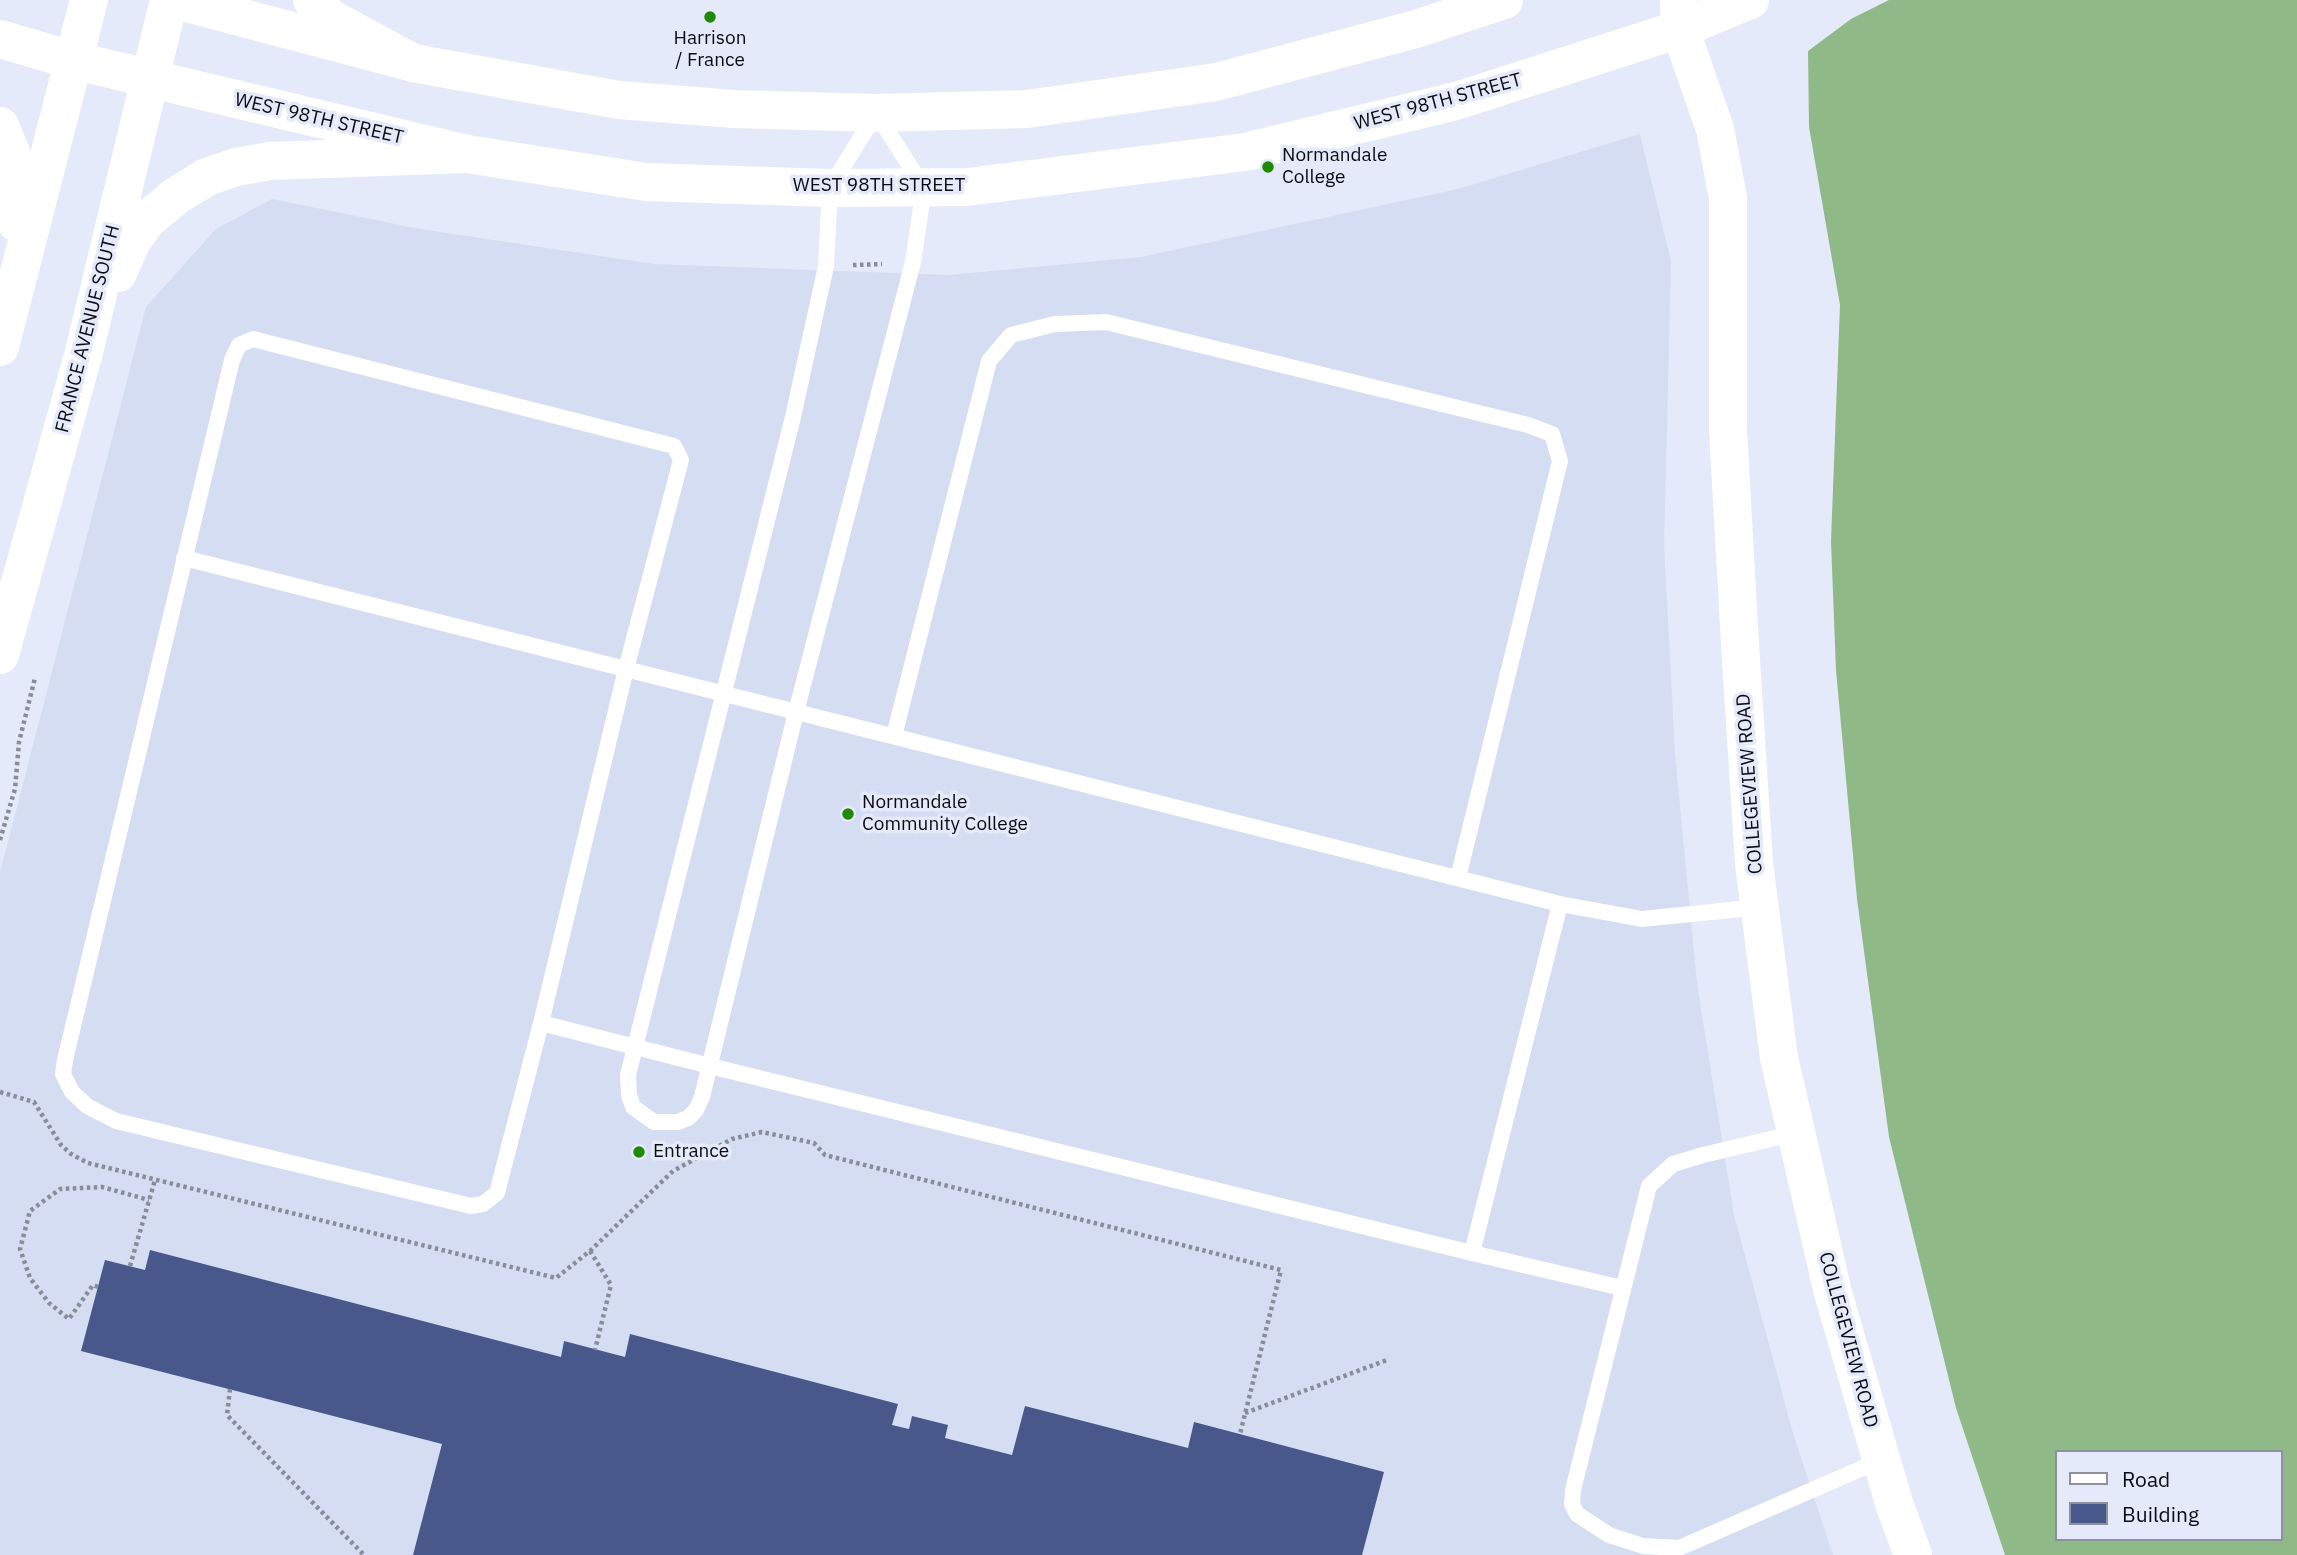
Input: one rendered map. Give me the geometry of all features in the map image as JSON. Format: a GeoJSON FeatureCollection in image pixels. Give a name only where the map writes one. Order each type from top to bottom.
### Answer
{"type":"FeatureCollection","features":[{"type":"Feature","properties":{"kind":"street"},"geometry":{"type":"LineString","coordinates":[[0,347],[89,0]]}},
{"type":"Feature","properties":{"kind":"street","name":"FRANCE AVENUE SOUTH"},"geometry":{"type":"LineString","coordinates":[[0,656],[84,352],[169,0]]}},
{"type":"Feature","properties":{"kind":"street"},"geometry":{"type":"LineString","coordinates":[[175,0],[413,63],[619,100],[734,109],[876,113],[1027,109],[1216,82],[1416,29],[1504,0]]}},
{"type":"Feature","properties":{"kind":"street"},"geometry":{"type":"LineString","coordinates":[[312,0],[330,18],[413,63]]}},
{"type":"Feature","properties":{"kind":"street","name":"WEST 98TH STREET"},"geometry":{"type":"LineString","coordinates":[[0,39],[72,60],[467,154],[646,183],[924,188],[967,187],[1245,152],[1456,101],[1680,14],[1750,0]]}},
{"type":"Feature","properties":{"kind":"street","name":"COLLEGEVIEW ROAD"},"geometry":{"type":"LineString","coordinates":[[1680,14],[1715,129],[1728,198],[1728,430],[1754,863],[1779,1058],[1833,1293],[1881,1460],[1913,1555]]}},
{"type":"Feature","properties":{"kind":"street"},"geometry":{"type":"LineString","coordinates":[[0,126],[19,182],[13,294]]}},
{"type":"Feature","properties":{"kind":"street"},"geometry":{"type":"LineString","coordinates":[[84,352],[132,241],[147,220],[176,196],[206,177],[236,167],[270,161],[467,154]]}},
{"type":"Feature","properties":{"kind":"lane"},"geometry":{"type":"LineString","coordinates":[[876,113],[924,188],[914,262],[796,712],[702,1097],[696,1110],[688,1118],[678,1122],[654,1122],[633,1107],[628,1075],[793,416],[826,266],[830,188],[876,113]]}},
{"type":"Feature","properties":{"kind":"lane"},"geometry":{"type":"LineString","coordinates":[[894,736],[989,361],[1011,335],[1055,324],[1106,322],[1528,425],[1552,434],[1560,461],[1458,878]]}},
{"type":"Feature","properties":{"kind":"lane"},"geometry":{"type":"LineString","coordinates":[[253,339],[674,446],[681,460],[626,669],[497,1194],[483,1204],[471,1206],[116,1121],[87,1107],[72,1091],[63,1074],[65,1060],[232,360],[239,345],[253,339]]}},
{"type":"Feature","properties":{"kind":"lane"},"geometry":{"type":"LineString","coordinates":[[184,558],[1560,904],[1642,919],[1759,907]]}},
{"type":"Feature","properties":{"kind":"lane"},"geometry":{"type":"LineString","coordinates":[[1472,1253],[1560,904]]}},
{"type":"Feature","properties":{"kind":"lane"},"geometry":{"type":"LineString","coordinates":[[541,1023],[1472,1253],[1622,1287]]}},
{"type":"Feature","properties":{"kind":"lane"},"geometry":{"type":"LineString","coordinates":[[1796,1133],[1673,1164],[1649,1186],[1622,1287],[1573,1490],[1572,1504],[1577,1514],[1609,1535],[1643,1546],[1678,1552],[1881,1460]]}},
{"type":"Feature","properties":{"kind":"path"},"geometry":{"type":"LineString","coordinates":[[852,265],[889,264]]}},
{"type":"Feature","properties":{"kind":"path"},"geometry":{"type":"LineString","coordinates":[[0,1092],[34,1102],[61,1145],[88,1163],[556,1278],[590,1251],[673,1171],[732,1139],[762,1132],[814,1143],[825,1155],[1280,1270],[1240,1434]]}},
{"type":"Feature","properties":{"kind":"path"},"geometry":{"type":"LineString","coordinates":[[130,1266],[155,1180]]}},
{"type":"Feature","properties":{"kind":"path"},"geometry":{"type":"LineString","coordinates":[[98,1287],[93,1285],[69,1319],[49,1303],[30,1278],[20,1249],[30,1211],[60,1189],[102,1187],[149,1200]]}},
{"type":"Feature","properties":{"kind":"path"},"geometry":{"type":"LineString","coordinates":[[590,1251],[611,1285],[595,1350]]}},
{"type":"Feature","properties":{"kind":"path"},"geometry":{"type":"LineString","coordinates":[[1245,1413],[1387,1360]]}},
{"type":"Feature","properties":{"kind":"path"},"geometry":{"type":"LineString","coordinates":[[230,1389],[227,1415],[364,1555]]}},
{"type":"Feature","properties":{"kind":"shaded area","name":"Normandale Community College"},"geometry":{"type":"Polygon","coordinates":[[[1640,134],[1671,261],[1664,545],[1675,754],[1697,984],[1734,1215],[1793,1433],[1833,1555],[0,1555],[0,873],[146,307],[216,229],[272,199],[420,229],[654,264],[949,275],[1141,257],[1458,189],[1640,134]]]}},
{"type":"Feature","properties":{"kind":"green space"},"geometry":{"type":"Polygon","coordinates":[[[1889,0],[2297,0],[2297,1555],[2005,1555],[1956,1408],[1889,1137],[1857,899],[1836,670],[1831,541],[1840,305],[1809,127],[1808,51],[1851,19],[1889,0]]]}},
{"type":"Feature","properties":{"kind":"building"},"geometry":{"type":"Polygon","coordinates":[[[150,1250],[561,1357],[564,1341],[625,1357],[630,1334],[898,1404],[892,1425],[909,1429],[912,1416],[948,1425],[945,1438],[1012,1455],[1025,1406],[1188,1448],[1194,1422],[1384,1472],[1362,1555],[413,1555],[442,1444],[81,1351],[105,1260],[145,1270],[150,1250]]]}},
{"type":"Feature","properties":{"kind":"place","name":"Harrison / France"},"geometry":{"type":"Point","coordinates":[710,17]}},
{"type":"Feature","properties":{"kind":"place","name":"Normandale College"},"geometry":{"type":"Point","coordinates":[1268,167]}},
{"type":"Feature","properties":{"kind":"place","name":"Normandale Community College"},"geometry":{"type":"Point","coordinates":[848,814]}},
{"type":"Feature","properties":{"kind":"place","name":"Entrance"},"geometry":{"type":"Point","coordinates":[639,1152]}}]}
